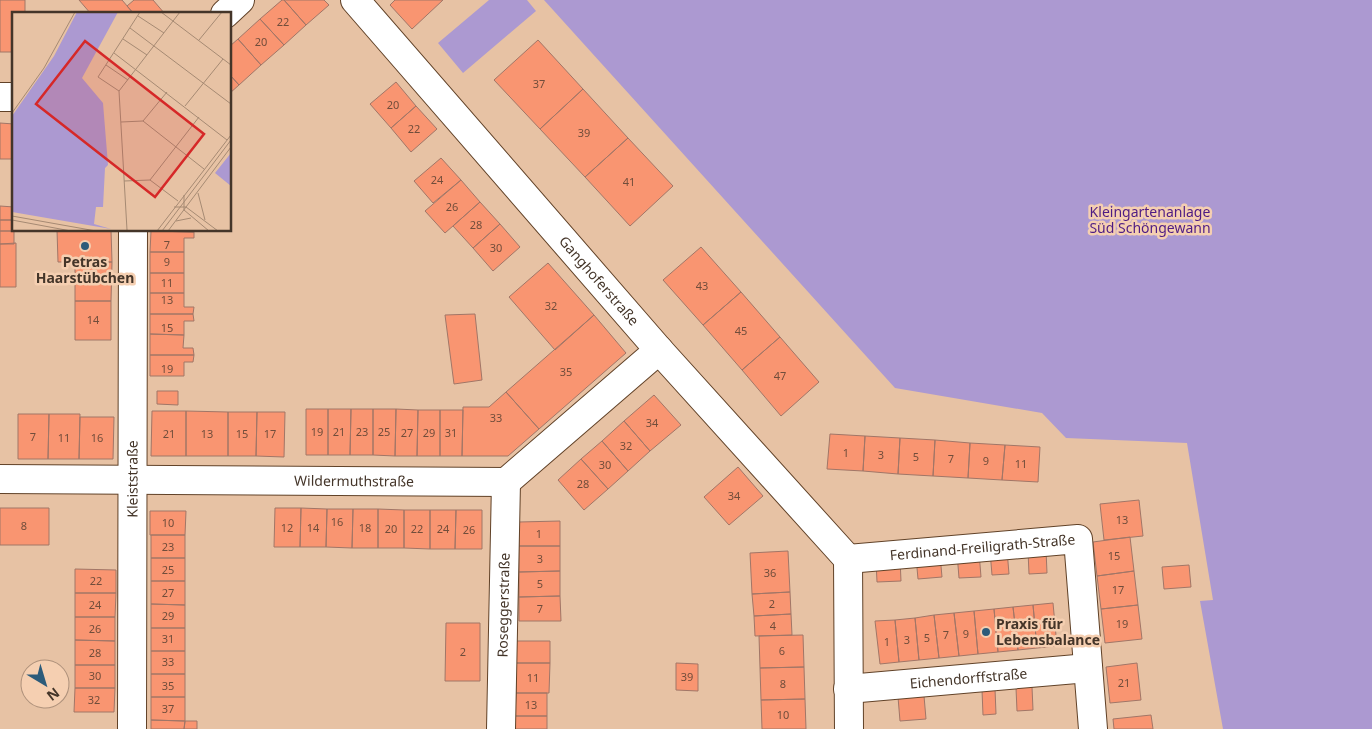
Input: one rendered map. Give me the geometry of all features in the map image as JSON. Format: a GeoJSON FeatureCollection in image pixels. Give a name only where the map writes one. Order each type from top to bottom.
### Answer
{"type":"FeatureCollection","features":[{"type":"Feature","properties":{"kind":"street"},"geometry":{"type":"LineString","coordinates":[[227,12],[240,0]]}},
{"type":"Feature","properties":{"kind":"street","name":"Ganghoferstraße"},"geometry":{"type":"LineString","coordinates":[[355,0],[659,350],[848,559]]}},
{"type":"Feature","properties":{"kind":"street","name":"Kleiststraße"},"geometry":{"type":"LineString","coordinates":[[132,729],[133,231]]}},
{"type":"Feature","properties":{"kind":"street"},"geometry":{"type":"LineString","coordinates":[[506,482],[659,350]]}},
{"type":"Feature","properties":{"kind":"street","name":"Wildermuthstraße"},"geometry":{"type":"LineString","coordinates":[[0,479],[506,482]]}},
{"type":"Feature","properties":{"kind":"street","name":"Roseggerstraße"},"geometry":{"type":"LineString","coordinates":[[501,729],[506,482]]}},
{"type":"Feature","properties":{"kind":"street","name":"Ferdinand-Freiligrath-Straße"},"geometry":{"type":"LineString","coordinates":[[848,559],[1078,539],[1093,729]]}},
{"type":"Feature","properties":{"kind":"street"},"geometry":{"type":"LineString","coordinates":[[848,559],[848,729]]}},
{"type":"Feature","properties":{"kind":"street","name":"Eichendorffstraße"},"geometry":{"type":"LineString","coordinates":[[848,689],[1088,668]]}},
{"type":"Feature","properties":{"kind":"green space"},"geometry":{"type":"Polygon","coordinates":[[[489,0],[527,0],[536,11],[463,73],[438,43],[489,0]]]}},
{"type":"Feature","properties":{"kind":"green space","name":"Kleingartenanlage Süd Schöngewann"},"geometry":{"type":"Polygon","coordinates":[[[544,0],[1372,0],[1372,729],[1223,729],[1200,601],[1213,600],[1187,443],[1066,438],[1042,413],[895,388],[544,0]]]}},
{"type":"Feature","properties":{"kind":"building"},"geometry":{"type":"Polygon","coordinates":[[[0,0],[25,0],[25,12],[12,12],[12,52],[0,52],[0,0]]]}},
{"type":"Feature","properties":{"kind":"building"},"geometry":{"type":"Polygon","coordinates":[[[79,0],[122,0],[132,12],[89,12],[79,0]]]}},
{"type":"Feature","properties":{"kind":"building"},"geometry":{"type":"Polygon","coordinates":[[[134,0],[153,0],[163,12],[132,12],[127,6],[134,0]]]}},
{"type":"Feature","properties":{"kind":"building"},"geometry":{"type":"Polygon","coordinates":[[[282,0],[306,25],[284,45],[260,19],[282,0]]]}},
{"type":"Feature","properties":{"kind":"building"},"geometry":{"type":"Polygon","coordinates":[[[284,0],[324,0],[329,5],[306,25],[284,0]]]}},
{"type":"Feature","properties":{"kind":"building"},"geometry":{"type":"Polygon","coordinates":[[[395,0],[443,0],[412,29],[390,5],[395,0]]]}},
{"type":"Feature","properties":{"kind":"building"},"geometry":{"type":"Polygon","coordinates":[[[260,19],[284,45],[261,65],[238,39],[260,19]]]}},
{"type":"Feature","properties":{"kind":"building"},"geometry":{"type":"Polygon","coordinates":[[[238,39],[261,65],[239,85],[231,76],[231,45],[238,39]]]}},
{"type":"Feature","properties":{"kind":"building"},"geometry":{"type":"Polygon","coordinates":[[[538,40],[583,89],[540,129],[494,80],[538,40]]]}},
{"type":"Feature","properties":{"kind":"building"},"geometry":{"type":"Polygon","coordinates":[[[231,76],[239,85],[231,92],[231,76]]]}},
{"type":"Feature","properties":{"kind":"building"},"geometry":{"type":"Polygon","coordinates":[[[396,82],[416,106],[391,128],[370,104],[396,82]]]}},
{"type":"Feature","properties":{"kind":"building"},"geometry":{"type":"Polygon","coordinates":[[[583,89],[628,138],[585,177],[540,129],[583,89]]]}},
{"type":"Feature","properties":{"kind":"building"},"geometry":{"type":"Polygon","coordinates":[[[416,106],[437,129],[411,152],[391,128],[416,106]]]}},
{"type":"Feature","properties":{"kind":"building"},"geometry":{"type":"Polygon","coordinates":[[[0,123],[12,124],[12,159],[0,159],[0,123]]]}},
{"type":"Feature","properties":{"kind":"building"},"geometry":{"type":"Polygon","coordinates":[[[628,138],[673,186],[630,226],[585,177],[628,138]]]}},
{"type":"Feature","properties":{"kind":"building"},"geometry":{"type":"Polygon","coordinates":[[[441,158],[461,180],[433,203],[414,181],[441,158]]]}},
{"type":"Feature","properties":{"kind":"building"},"geometry":{"type":"Polygon","coordinates":[[[461,180],[480,202],[445,233],[425,211],[461,180]]]}},
{"type":"Feature","properties":{"kind":"building"},"geometry":{"type":"Polygon","coordinates":[[[480,202],[500,224],[473,248],[453,226],[480,202]]]}},
{"type":"Feature","properties":{"kind":"building"},"geometry":{"type":"Polygon","coordinates":[[[0,206],[12,207],[12,220],[0,220],[0,206]]]}},
{"type":"Feature","properties":{"kind":"building"},"geometry":{"type":"Polygon","coordinates":[[[0,220],[12,220],[12,231],[0,231],[0,220]]]}},
{"type":"Feature","properties":{"kind":"building"},"geometry":{"type":"Polygon","coordinates":[[[500,224],[520,247],[493,271],[473,248],[500,224]]]}},
{"type":"Feature","properties":{"kind":"building"},"geometry":{"type":"Polygon","coordinates":[[[0,231],[14,231],[14,244],[0,244],[0,231]]]}},
{"type":"Feature","properties":{"kind":"building","name":"Petras Haarstübchen"},"geometry":{"type":"Polygon","coordinates":[[[57,231],[111,231],[112,262],[58,262],[57,231]]]}},
{"type":"Feature","properties":{"kind":"building"},"geometry":{"type":"Polygon","coordinates":[[[151,231],[194,231],[194,232],[151,231]]]}},
{"type":"Feature","properties":{"kind":"building"},"geometry":{"type":"Polygon","coordinates":[[[151,231],[194,232],[194,238],[184,238],[184,252],[150,252],[151,231]]]}},
{"type":"Feature","properties":{"kind":"building"},"geometry":{"type":"Polygon","coordinates":[[[16,243],[16,287],[0,287],[0,244],[16,243]]]}},
{"type":"Feature","properties":{"kind":"building"},"geometry":{"type":"Polygon","coordinates":[[[701,247],[741,292],[703,325],[663,280],[701,247]]]}},
{"type":"Feature","properties":{"kind":"building"},"geometry":{"type":"Polygon","coordinates":[[[150,252],[184,252],[184,273],[150,273],[150,252]]]}},
{"type":"Feature","properties":{"kind":"building"},"geometry":{"type":"Polygon","coordinates":[[[75,262],[112,262],[111,301],[75,301],[75,262]]]}},
{"type":"Feature","properties":{"kind":"building"},"geometry":{"type":"Polygon","coordinates":[[[548,263],[594,315],[555,350],[509,297],[548,263]]]}},
{"type":"Feature","properties":{"kind":"building"},"geometry":{"type":"Polygon","coordinates":[[[150,273],[184,273],[184,293],[150,293],[150,273]]]}},
{"type":"Feature","properties":{"kind":"building"},"geometry":{"type":"Polygon","coordinates":[[[741,292],[780,337],[742,370],[703,325],[741,292]]]}},
{"type":"Feature","properties":{"kind":"building"},"geometry":{"type":"Polygon","coordinates":[[[150,293],[184,293],[184,307],[194,307],[193,314],[150,314],[150,293]]]}},
{"type":"Feature","properties":{"kind":"building"},"geometry":{"type":"Polygon","coordinates":[[[75,301],[111,301],[111,340],[75,340],[75,301]]]}},
{"type":"Feature","properties":{"kind":"building"},"geometry":{"type":"Polygon","coordinates":[[[150,314],[193,314],[194,321],[184,321],[184,335],[150,334],[150,314]]]}},
{"type":"Feature","properties":{"kind":"building"},"geometry":{"type":"Polygon","coordinates":[[[475,314],[482,380],[454,384],[445,315],[475,314]]]}},
{"type":"Feature","properties":{"kind":"building"},"geometry":{"type":"Polygon","coordinates":[[[594,315],[626,353],[539,429],[506,392],[594,315]]]}},
{"type":"Feature","properties":{"kind":"building"},"geometry":{"type":"Polygon","coordinates":[[[150,334],[184,335],[183,348],[193,348],[194,355],[150,355],[150,334]]]}},
{"type":"Feature","properties":{"kind":"building"},"geometry":{"type":"Polygon","coordinates":[[[780,337],[819,382],[781,416],[742,370],[780,337]]]}},
{"type":"Feature","properties":{"kind":"building"},"geometry":{"type":"Polygon","coordinates":[[[150,355],[194,355],[193,362],[184,362],[184,376],[150,376],[150,355]]]}},
{"type":"Feature","properties":{"kind":"building"},"geometry":{"type":"Polygon","coordinates":[[[157,391],[178,391],[178,405],[157,404],[157,391]]]}},
{"type":"Feature","properties":{"kind":"building"},"geometry":{"type":"Polygon","coordinates":[[[506,392],[539,429],[508,456],[462,456],[463,407],[489,407],[506,392]]]}},
{"type":"Feature","properties":{"kind":"building"},"geometry":{"type":"Polygon","coordinates":[[[654,395],[681,425],[650,451],[624,421],[654,395]]]}},
{"type":"Feature","properties":{"kind":"building"},"geometry":{"type":"Polygon","coordinates":[[[306,409],[328,409],[328,455],[306,455],[306,409]]]}},
{"type":"Feature","properties":{"kind":"building"},"geometry":{"type":"Polygon","coordinates":[[[328,409],[351,409],[350,455],[328,455],[328,409]]]}},
{"type":"Feature","properties":{"kind":"building"},"geometry":{"type":"Polygon","coordinates":[[[351,409],[373,409],[373,455],[350,455],[351,409]]]}},
{"type":"Feature","properties":{"kind":"building"},"geometry":{"type":"Polygon","coordinates":[[[373,409],[396,409],[395,456],[373,455],[373,409]]]}},
{"type":"Feature","properties":{"kind":"building"},"geometry":{"type":"Polygon","coordinates":[[[396,409],[418,410],[417,456],[395,456],[396,409]]]}},
{"type":"Feature","properties":{"kind":"building"},"geometry":{"type":"Polygon","coordinates":[[[418,410],[440,410],[440,456],[417,456],[418,410]]]}},
{"type":"Feature","properties":{"kind":"building"},"geometry":{"type":"Polygon","coordinates":[[[440,410],[463,410],[462,456],[440,456],[440,410]]]}},
{"type":"Feature","properties":{"kind":"building"},"geometry":{"type":"Polygon","coordinates":[[[152,411],[186,411],[186,456],[151,456],[152,411]]]}},
{"type":"Feature","properties":{"kind":"building"},"geometry":{"type":"Polygon","coordinates":[[[186,411],[228,412],[228,456],[186,456],[186,411]]]}},
{"type":"Feature","properties":{"kind":"building"},"geometry":{"type":"Polygon","coordinates":[[[228,412],[257,412],[256,456],[228,456],[228,412]]]}},
{"type":"Feature","properties":{"kind":"building"},"geometry":{"type":"Polygon","coordinates":[[[257,412],[285,412],[284,457],[256,456],[257,412]]]}},
{"type":"Feature","properties":{"kind":"building"},"geometry":{"type":"Polygon","coordinates":[[[18,414],[49,414],[48,459],[18,459],[18,414]]]}},
{"type":"Feature","properties":{"kind":"building"},"geometry":{"type":"Polygon","coordinates":[[[49,414],[80,414],[79,459],[48,459],[49,414]]]}},
{"type":"Feature","properties":{"kind":"building"},"geometry":{"type":"Polygon","coordinates":[[[80,417],[114,417],[113,459],[79,459],[80,417]]]}},
{"type":"Feature","properties":{"kind":"building"},"geometry":{"type":"Polygon","coordinates":[[[624,421],[650,451],[628,471],[602,441],[624,421]]]}},
{"type":"Feature","properties":{"kind":"building"},"geometry":{"type":"Polygon","coordinates":[[[830,434],[865,436],[863,471],[827,469],[830,434]]]}},
{"type":"Feature","properties":{"kind":"building"},"geometry":{"type":"Polygon","coordinates":[[[865,436],[900,438],[898,474],[863,471],[865,436]]]}},
{"type":"Feature","properties":{"kind":"building"},"geometry":{"type":"Polygon","coordinates":[[[900,438],[935,440],[933,476],[898,474],[900,438]]]}},
{"type":"Feature","properties":{"kind":"building"},"geometry":{"type":"Polygon","coordinates":[[[935,440],[970,443],[968,478],[933,476],[935,440]]]}},
{"type":"Feature","properties":{"kind":"building"},"geometry":{"type":"Polygon","coordinates":[[[602,441],[628,471],[608,489],[581,459],[602,441]]]}},
{"type":"Feature","properties":{"kind":"building"},"geometry":{"type":"Polygon","coordinates":[[[970,443],[1005,445],[1002,480],[968,478],[970,443]]]}},
{"type":"Feature","properties":{"kind":"building"},"geometry":{"type":"Polygon","coordinates":[[[1005,445],[1040,447],[1038,482],[1002,480],[1005,445]]]}},
{"type":"Feature","properties":{"kind":"building"},"geometry":{"type":"Polygon","coordinates":[[[581,459],[608,489],[584,510],[558,480],[581,459]]]}},
{"type":"Feature","properties":{"kind":"building"},"geometry":{"type":"Polygon","coordinates":[[[738,467],[763,496],[729,525],[704,497],[738,467]]]}},
{"type":"Feature","properties":{"kind":"building"},"geometry":{"type":"Polygon","coordinates":[[[1139,500],[1143,536],[1104,540],[1100,504],[1139,500]]]}},
{"type":"Feature","properties":{"kind":"building"},"geometry":{"type":"Polygon","coordinates":[[[0,508],[49,508],[49,545],[0,545],[0,508]]]}},
{"type":"Feature","properties":{"kind":"building"},"geometry":{"type":"Polygon","coordinates":[[[275,508],[301,508],[300,547],[274,547],[275,508]]]}},
{"type":"Feature","properties":{"kind":"building"},"geometry":{"type":"Polygon","coordinates":[[[301,508],[327,509],[326,547],[300,547],[301,508]]]}},
{"type":"Feature","properties":{"kind":"building"},"geometry":{"type":"Polygon","coordinates":[[[327,509],[353,509],[352,548],[326,547],[327,509]]]}},
{"type":"Feature","properties":{"kind":"building"},"geometry":{"type":"Polygon","coordinates":[[[353,509],[378,509],[378,548],[352,548],[353,509]]]}},
{"type":"Feature","properties":{"kind":"building"},"geometry":{"type":"Polygon","coordinates":[[[378,509],[404,510],[404,548],[378,548],[378,509]]]}},
{"type":"Feature","properties":{"kind":"building"},"geometry":{"type":"Polygon","coordinates":[[[404,510],[430,510],[430,549],[404,548],[404,510]]]}},
{"type":"Feature","properties":{"kind":"building"},"geometry":{"type":"Polygon","coordinates":[[[430,510],[456,510],[455,549],[430,549],[430,510]]]}},
{"type":"Feature","properties":{"kind":"building"},"geometry":{"type":"Polygon","coordinates":[[[456,510],[482,510],[482,549],[455,549],[456,510]]]}},
{"type":"Feature","properties":{"kind":"building"},"geometry":{"type":"Polygon","coordinates":[[[150,511],[186,511],[185,535],[150,535],[150,511]]]}},
{"type":"Feature","properties":{"kind":"building"},"geometry":{"type":"Polygon","coordinates":[[[560,521],[560,546],[519,546],[519,522],[560,521]]]}},
{"type":"Feature","properties":{"kind":"building"},"geometry":{"type":"Polygon","coordinates":[[[151,535],[185,535],[185,558],[151,558],[151,535]]]}},
{"type":"Feature","properties":{"kind":"building"},"geometry":{"type":"Polygon","coordinates":[[[1130,537],[1134,571],[1097,576],[1093,542],[1130,537]]]}},
{"type":"Feature","properties":{"kind":"building"},"geometry":{"type":"Polygon","coordinates":[[[519,546],[560,546],[560,571],[519,572],[519,546]]]}},
{"type":"Feature","properties":{"kind":"building"},"geometry":{"type":"Polygon","coordinates":[[[1007,550],[1009,574],[992,575],[990,551],[1007,550]]]}},
{"type":"Feature","properties":{"kind":"building"},"geometry":{"type":"Polygon","coordinates":[[[1046,550],[1047,573],[1029,574],[1028,551],[1046,550]]]}},
{"type":"Feature","properties":{"kind":"building"},"geometry":{"type":"Polygon","coordinates":[[[788,551],[790,592],[752,594],[750,553],[788,551]]]}},
{"type":"Feature","properties":{"kind":"building"},"geometry":{"type":"Polygon","coordinates":[[[979,552],[981,577],[959,578],[957,553],[979,552]]]}},
{"type":"Feature","properties":{"kind":"building"},"geometry":{"type":"Polygon","coordinates":[[[940,555],[942,577],[918,579],[916,557],[940,555]]]}},
{"type":"Feature","properties":{"kind":"building"},"geometry":{"type":"Polygon","coordinates":[[[151,558],[185,558],[185,581],[151,581],[151,558]]]}},
{"type":"Feature","properties":{"kind":"building"},"geometry":{"type":"Polygon","coordinates":[[[900,559],[901,581],[877,582],[876,561],[900,559]]]}},
{"type":"Feature","properties":{"kind":"building"},"geometry":{"type":"Polygon","coordinates":[[[1189,565],[1191,587],[1164,589],[1162,567],[1189,565]]]}},
{"type":"Feature","properties":{"kind":"building"},"geometry":{"type":"Polygon","coordinates":[[[75,569],[116,570],[116,593],[75,593],[75,569]]]}},
{"type":"Feature","properties":{"kind":"building"},"geometry":{"type":"Polygon","coordinates":[[[560,571],[560,596],[519,597],[519,572],[560,571]]]}},
{"type":"Feature","properties":{"kind":"building"},"geometry":{"type":"Polygon","coordinates":[[[1134,571],[1138,605],[1101,609],[1097,576],[1134,571]]]}},
{"type":"Feature","properties":{"kind":"building"},"geometry":{"type":"Polygon","coordinates":[[[151,581],[185,581],[185,605],[151,604],[151,581]]]}},
{"type":"Feature","properties":{"kind":"building"},"geometry":{"type":"Polygon","coordinates":[[[790,592],[791,614],[754,616],[752,594],[790,592]]]}},
{"type":"Feature","properties":{"kind":"building"},"geometry":{"type":"Polygon","coordinates":[[[75,593],[116,593],[115,617],[75,617],[75,593]]]}},
{"type":"Feature","properties":{"kind":"building"},"geometry":{"type":"Polygon","coordinates":[[[560,596],[561,621],[519,621],[519,597],[560,596]]]}},
{"type":"Feature","properties":{"kind":"building"},"geometry":{"type":"Polygon","coordinates":[[[1053,603],[1057,646],[1037,648],[1033,605],[1053,603]]]}},
{"type":"Feature","properties":{"kind":"building"},"geometry":{"type":"Polygon","coordinates":[[[151,604],[185,605],[185,628],[151,628],[151,604]]]}},
{"type":"Feature","properties":{"kind":"building"},"geometry":{"type":"Polygon","coordinates":[[[1033,605],[1037,648],[1018,650],[1013,607],[1033,605]]]}},
{"type":"Feature","properties":{"kind":"building"},"geometry":{"type":"Polygon","coordinates":[[[1138,605],[1142,639],[1105,643],[1101,609],[1138,605]]]}},
{"type":"Feature","properties":{"kind":"building"},"geometry":{"type":"Polygon","coordinates":[[[1013,607],[1018,650],[998,652],[994,609],[1013,607]]]}},
{"type":"Feature","properties":{"kind":"building","name":"Praxis für Lebensbalance"},"geometry":{"type":"Polygon","coordinates":[[[994,609],[998,652],[978,654],[974,611],[994,609]]]}},
{"type":"Feature","properties":{"kind":"building"},"geometry":{"type":"Polygon","coordinates":[[[974,611],[978,654],[959,656],[954,613],[974,611]]]}},
{"type":"Feature","properties":{"kind":"building"},"geometry":{"type":"Polygon","coordinates":[[[954,613],[959,656],[939,658],[934,615],[954,613]]]}},
{"type":"Feature","properties":{"kind":"building"},"geometry":{"type":"Polygon","coordinates":[[[791,614],[792,635],[755,636],[754,616],[791,614]]]}},
{"type":"Feature","properties":{"kind":"building"},"geometry":{"type":"Polygon","coordinates":[[[934,615],[939,658],[919,660],[915,618],[934,615]]]}},
{"type":"Feature","properties":{"kind":"building"},"geometry":{"type":"Polygon","coordinates":[[[75,617],[115,617],[115,641],[75,640],[75,617]]]}},
{"type":"Feature","properties":{"kind":"building"},"geometry":{"type":"Polygon","coordinates":[[[915,618],[919,660],[899,662],[895,620],[915,618]]]}},
{"type":"Feature","properties":{"kind":"building"},"geometry":{"type":"Polygon","coordinates":[[[895,620],[899,662],[880,664],[875,621],[895,620]]]}},
{"type":"Feature","properties":{"kind":"building"},"geometry":{"type":"Polygon","coordinates":[[[446,623],[480,623],[480,681],[445,681],[446,623]]]}},
{"type":"Feature","properties":{"kind":"building"},"geometry":{"type":"Polygon","coordinates":[[[151,628],[185,628],[185,651],[151,651],[151,628]]]}},
{"type":"Feature","properties":{"kind":"building"},"geometry":{"type":"Polygon","coordinates":[[[803,635],[804,667],[760,668],[759,636],[803,635]]]}},
{"type":"Feature","properties":{"kind":"building"},"geometry":{"type":"Polygon","coordinates":[[[75,640],[115,641],[115,665],[75,665],[75,640]]]}},
{"type":"Feature","properties":{"kind":"building"},"geometry":{"type":"Polygon","coordinates":[[[516,641],[550,641],[550,663],[516,663],[516,641]]]}},
{"type":"Feature","properties":{"kind":"building"},"geometry":{"type":"Polygon","coordinates":[[[151,651],[185,651],[185,674],[151,674],[151,651]]]}},
{"type":"Feature","properties":{"kind":"building"},"geometry":{"type":"Polygon","coordinates":[[[516,663],[550,663],[549,693],[516,693],[516,663]]]}},
{"type":"Feature","properties":{"kind":"building"},"geometry":{"type":"Polygon","coordinates":[[[676,663],[698,664],[698,691],[676,690],[676,663]]]}},
{"type":"Feature","properties":{"kind":"building"},"geometry":{"type":"Polygon","coordinates":[[[1137,663],[1141,700],[1110,703],[1106,667],[1137,663]]]}},
{"type":"Feature","properties":{"kind":"building"},"geometry":{"type":"Polygon","coordinates":[[[75,665],[115,665],[115,688],[75,688],[75,665]]]}},
{"type":"Feature","properties":{"kind":"building"},"geometry":{"type":"Polygon","coordinates":[[[804,667],[805,699],[761,700],[760,668],[804,667]]]}},
{"type":"Feature","properties":{"kind":"building"},"geometry":{"type":"Polygon","coordinates":[[[151,674],[185,674],[185,697],[151,697],[151,674]]]}},
{"type":"Feature","properties":{"kind":"building"},"geometry":{"type":"Polygon","coordinates":[[[1032,687],[1033,710],[1017,711],[1016,688],[1032,687]]]}},
{"type":"Feature","properties":{"kind":"building"},"geometry":{"type":"Polygon","coordinates":[[[75,688],[115,688],[114,712],[74,712],[75,688]]]}},
{"type":"Feature","properties":{"kind":"building"},"geometry":{"type":"Polygon","coordinates":[[[995,689],[996,714],[983,715],[982,690],[995,689]]]}},
{"type":"Feature","properties":{"kind":"building"},"geometry":{"type":"Polygon","coordinates":[[[516,693],[547,693],[547,716],[515,716],[516,693]]]}},
{"type":"Feature","properties":{"kind":"building"},"geometry":{"type":"Polygon","coordinates":[[[924,696],[926,719],[900,721],[898,697],[924,696]]]}},
{"type":"Feature","properties":{"kind":"building"},"geometry":{"type":"Polygon","coordinates":[[[151,697],[185,697],[185,721],[151,720],[151,697]]]}},
{"type":"Feature","properties":{"kind":"building"},"geometry":{"type":"Polygon","coordinates":[[[805,699],[806,729],[762,729],[761,700],[805,699]]]}},
{"type":"Feature","properties":{"kind":"building"},"geometry":{"type":"Polygon","coordinates":[[[1151,715],[1153,729],[1114,729],[1113,719],[1151,715]]]}},
{"type":"Feature","properties":{"kind":"building"},"geometry":{"type":"Polygon","coordinates":[[[515,716],[547,716],[547,729],[515,729],[515,716]]]}},
{"type":"Feature","properties":{"kind":"building"},"geometry":{"type":"Polygon","coordinates":[[[151,720],[185,721],[184,729],[151,729],[151,720]]]}},
{"type":"Feature","properties":{"kind":"building"},"geometry":{"type":"Polygon","coordinates":[[[185,721],[197,721],[197,729],[184,729],[185,721]]]}},
{"type":"Feature","properties":{"kind":"place","name":"Petras Haarstübchen"},"geometry":{"type":"Point","coordinates":[85,246]}},
{"type":"Feature","properties":{"kind":"place","name":"Praxis für Lebensbalance"},"geometry":{"type":"Point","coordinates":[986,632]}}]}
